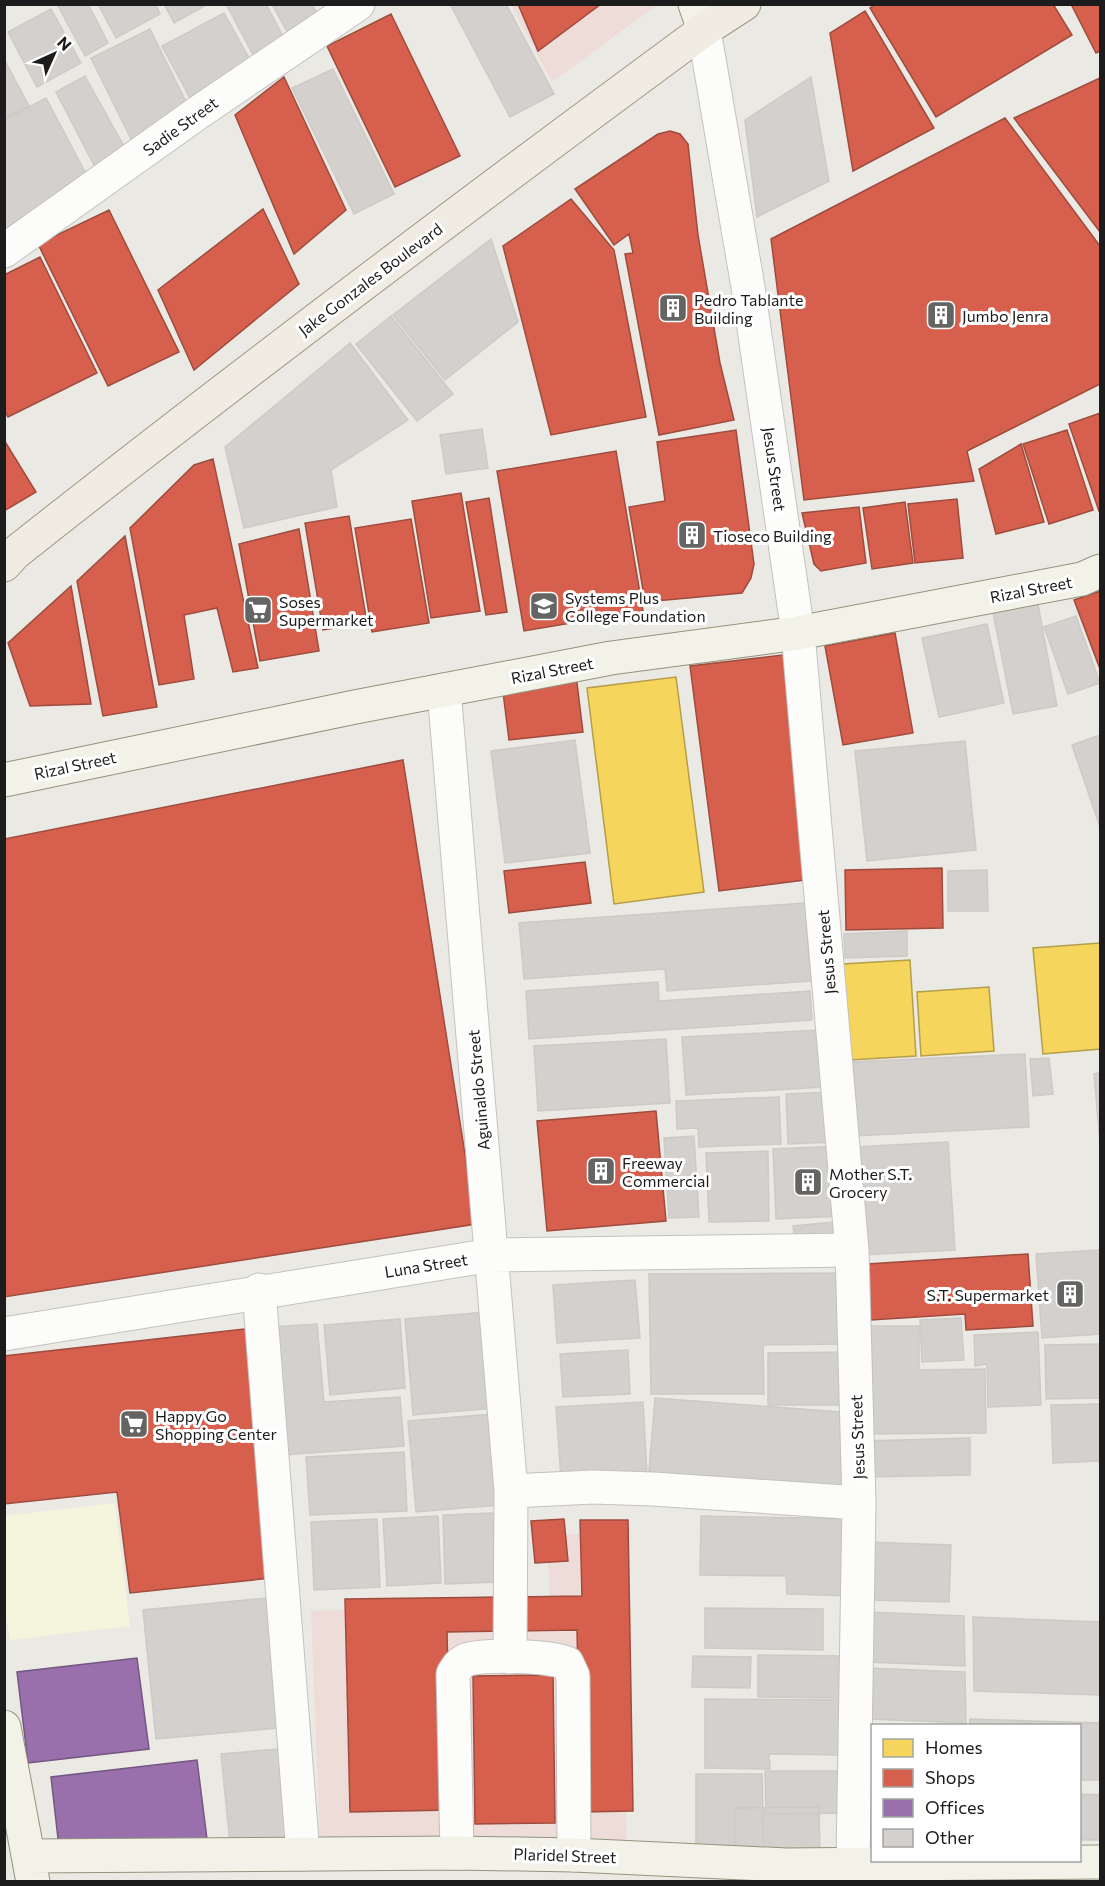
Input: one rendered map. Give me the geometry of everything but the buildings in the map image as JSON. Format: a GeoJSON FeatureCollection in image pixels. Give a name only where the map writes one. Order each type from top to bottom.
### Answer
{"type":"FeatureCollection","features":[{"type":"Feature","properties":{"kind":"main road","name":"Jake Gonzales Boulevard"},"geometry":{"type":"LineString","coordinates":[[4,565],[24,546],[169,431],[700,17],[744,4]]}},
{"type":"Feature","properties":{"kind":"street","name":"Sadie Street"},"geometry":{"type":"LineString","coordinates":[[4,251],[199,112],[358,4]]}},
{"type":"Feature","properties":{"kind":"street","name":"Jesus Street"},"geometry":{"type":"LineString","coordinates":[[700,17],[748,287],[798,633],[852,1250],[859,1503],[853,1872]]}},
{"type":"Feature","properties":{"kind":"street","name":"Rizal Street"},"geometry":{"type":"LineString","coordinates":[[4,780],[611,658],[798,633],[1082,579],[1101,571]]}},
{"type":"Feature","properties":{"kind":"street","name":"Aguinaldo Street"},"geometry":{"type":"LineString","coordinates":[[444,690],[511,1491],[510,1658]]}},
{"type":"Feature","properties":{"kind":"street","name":"Luna Street"},"geometry":{"type":"LineString","coordinates":[[4,1334],[259,1290],[492,1254],[852,1250]]}},
{"type":"Feature","properties":{"kind":"street"},"geometry":{"type":"LineString","coordinates":[[259,1290],[303,1854]]}},
{"type":"Feature","properties":{"kind":"street"},"geometry":{"type":"LineString","coordinates":[[511,1491],[629,1488],[859,1503]]}},
{"type":"Feature","properties":{"kind":"street"},"geometry":{"type":"LineString","coordinates":[[457,1853],[453,1674],[459,1664],[468,1659],[510,1658],[555,1659],[567,1663],[573,1676],[574,1855]]}},
{"type":"Feature","properties":{"kind":"street"},"geometry":{"type":"LineString","coordinates":[[4,1727],[12,1817],[31,1869]]}},
{"type":"Feature","properties":{"kind":"street","name":"Plaridel Street"},"geometry":{"type":"LineString","coordinates":[[31,1869],[303,1854],[574,1855],[787,1865],[853,1872],[1101,1862]]}},
{"type":"Feature","properties":{"kind":"shaded area"},"geometry":{"type":"Polygon","coordinates":[[[511,5],[657,5],[552,82],[511,5]]]}},
{"type":"Feature","properties":{"kind":"shaded area"},"geometry":{"type":"Polygon","coordinates":[[[115,1503],[130,1626],[10,1640],[4,1599],[5,1516],[115,1503]]]}},
{"type":"Feature","properties":{"kind":"shaded area"},"geometry":{"type":"Polygon","coordinates":[[[616,1532],[627,1843],[320,1844],[311,1611],[550,1602],[547,1535],[616,1532]]]}},
{"type":"Feature","properties":{"kind":"place","name":"Pedro Tablante Building"},"geometry":{"type":"Point","coordinates":[673,308]}},
{"type":"Feature","properties":{"kind":"place","name":"Jumbo Jenra"},"geometry":{"type":"Point","coordinates":[941,315]}},
{"type":"Feature","properties":{"kind":"place","name":"Tioseco Building"},"geometry":{"type":"Point","coordinates":[692,535]}},
{"type":"Feature","properties":{"kind":"place","name":"Systems Plus College Foundation"},"geometry":{"type":"Point","coordinates":[544,606]}},
{"type":"Feature","properties":{"kind":"place","name":"Soses Supermarket"},"geometry":{"type":"Point","coordinates":[258,610]}},
{"type":"Feature","properties":{"kind":"place","name":"Freeway Commercial"},"geometry":{"type":"Point","coordinates":[601,1171]}},
{"type":"Feature","properties":{"kind":"place","name":"Mother S.T. Grocery"},"geometry":{"type":"Point","coordinates":[808,1182]}},
{"type":"Feature","properties":{"kind":"place","name":"S.T. Supermarket"},"geometry":{"type":"Point","coordinates":[1070,1294]}},
{"type":"Feature","properties":{"kind":"place","name":"Happy Go Shopping Center"},"geometry":{"type":"Point","coordinates":[134,1424]}}]}
